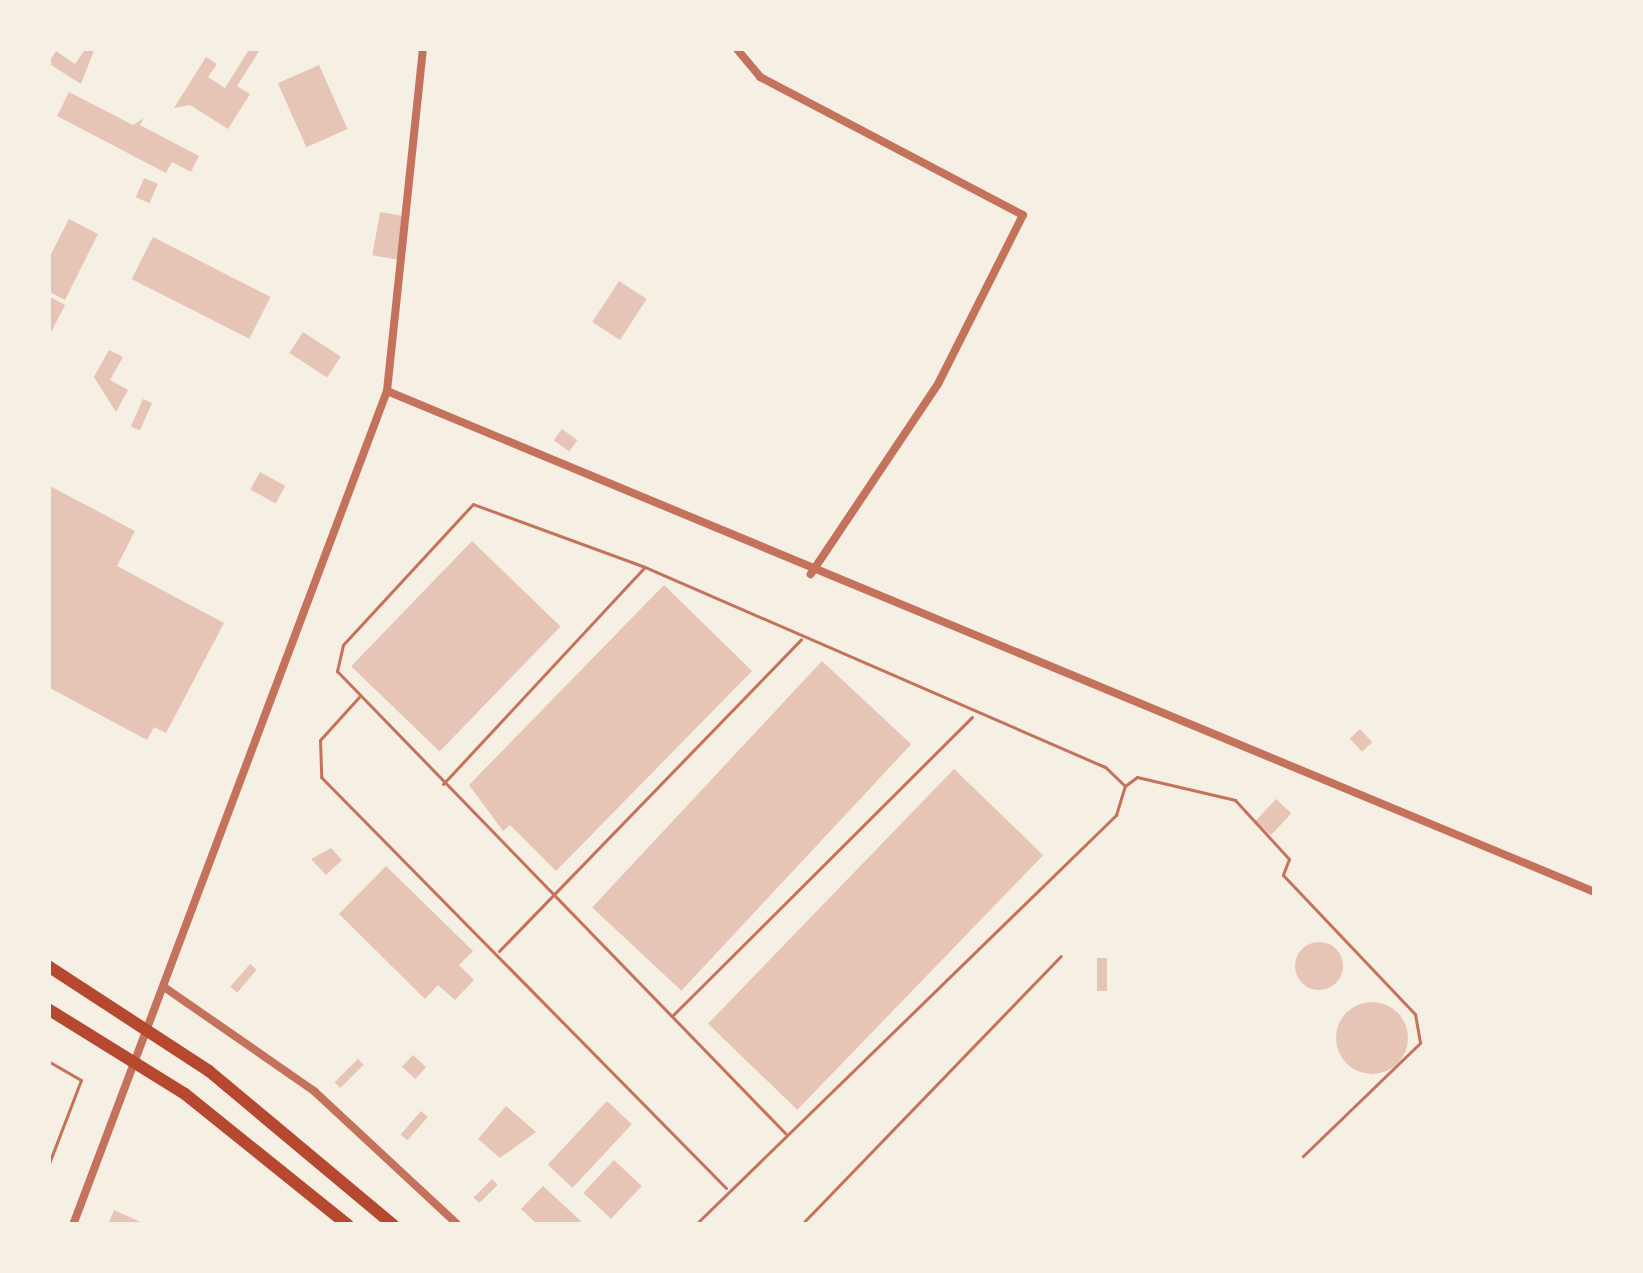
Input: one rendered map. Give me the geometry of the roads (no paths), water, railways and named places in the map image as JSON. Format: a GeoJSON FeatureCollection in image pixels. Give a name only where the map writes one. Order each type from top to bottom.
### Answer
{"type":"FeatureCollection","features":[{"type":"Feature","properties":{"kind":"highway"},"geometry":{"type":"LineString","coordinates":[[48,966],[144,1028],[393,1225]]}},
{"type":"Feature","properties":{"kind":"highway"},"geometry":{"type":"LineString","coordinates":[[48,1009],[133,1060],[348,1225]]}},
{"type":"Feature","properties":{"kind":"street"},"geometry":{"type":"LineString","coordinates":[[73,1225],[387,391],[423,48]]}},
{"type":"Feature","properties":{"kind":"street"},"geometry":{"type":"LineString","coordinates":[[736,48],[760,77],[1023,215],[938,383],[811,574]]}},
{"type":"Feature","properties":{"kind":"street"},"geometry":{"type":"LineString","coordinates":[[387,391],[811,574],[1595,892]]}},
{"type":"Feature","properties":{"kind":"street"},"geometry":{"type":"LineString","coordinates":[[164,986],[314,1091],[458,1225]]}},
{"type":"Feature","properties":{"kind":"lane"},"geometry":{"type":"LineString","coordinates":[[785,1132],[442,785],[338,671],[343,645],[473,504],[645,567],[1125,786]]}},
{"type":"Feature","properties":{"kind":"lane"},"geometry":{"type":"LineString","coordinates":[[442,785],[645,567]]}},
{"type":"Feature","properties":{"kind":"lane"},"geometry":{"type":"LineString","coordinates":[[498,952],[802,638]]}},
{"type":"Feature","properties":{"kind":"lane"},"geometry":{"type":"LineString","coordinates":[[359,698],[320,740],[321,777],[727,1189]]}},
{"type":"Feature","properties":{"kind":"lane"},"geometry":{"type":"LineString","coordinates":[[671,1017],[975,715]]}},
{"type":"Feature","properties":{"kind":"lane"},"geometry":{"type":"LineString","coordinates":[[695,1225],[785,1132],[1116,815],[1125,786],[1137,777],[1235,800],[1289,859],[1283,875],[1415,1014],[1420,1043],[1304,1156]]}},
{"type":"Feature","properties":{"kind":"lane"},"geometry":{"type":"LineString","coordinates":[[801,1225],[1061,956]]}},
{"type":"Feature","properties":{"kind":"lane"},"geometry":{"type":"LineString","coordinates":[[48,1061],[81,1080],[48,1166]]}}]}
